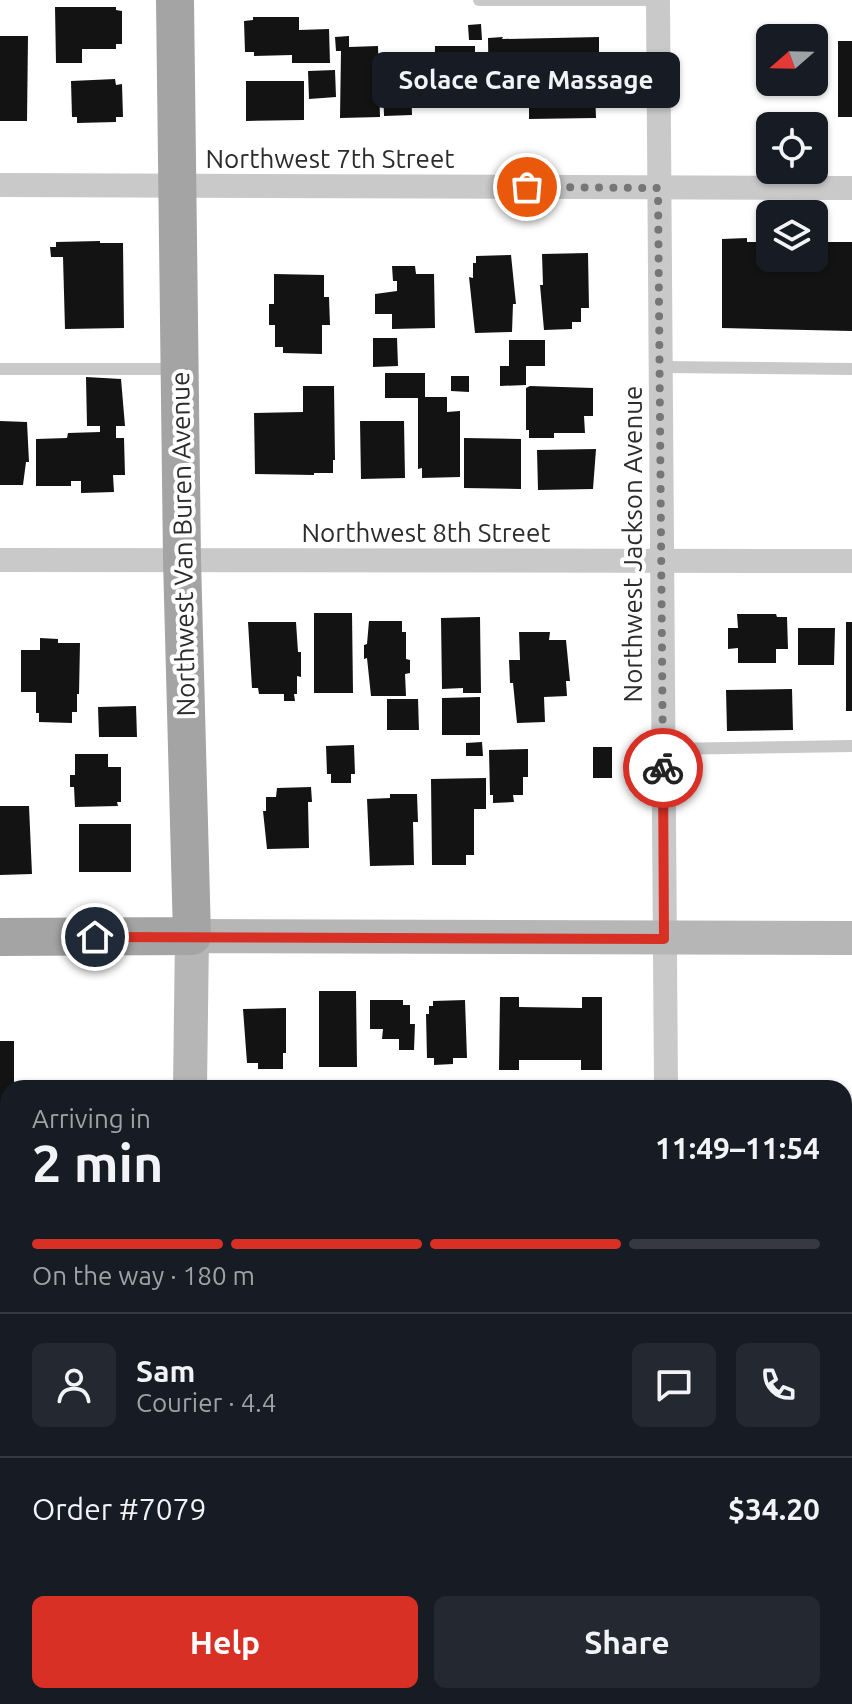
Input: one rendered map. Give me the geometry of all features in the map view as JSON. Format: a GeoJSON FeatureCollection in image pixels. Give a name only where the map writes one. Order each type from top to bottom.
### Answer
{"type":"FeatureCollection","features":[{"type":"Feature","properties":{"kind":"main road","name":"Northwest Van Buren Avenue"},"geometry":{"type":"LineString","coordinates":[[175,0],[182,560],[192,936],[190,1080]]}},
{"type":"Feature","properties":{"kind":"main road"},"geometry":{"type":"LineString","coordinates":[[0,937],[852,938]]}},
{"type":"Feature","properties":{"kind":"street","name":"Northwest Jackson Avenue"},"geometry":{"type":"LineString","coordinates":[[658,0],[666,1080]]}},
{"type":"Feature","properties":{"kind":"street","name":"Northwest 7th Street"},"geometry":{"type":"LineString","coordinates":[[0,185],[852,188]]}},
{"type":"Feature","properties":{"kind":"street","name":"Northwest 8th Street"},"geometry":{"type":"LineString","coordinates":[[0,560],[852,561]]}},
{"type":"Feature","properties":{"kind":"lane"},"geometry":{"type":"LineString","coordinates":[[479,0],[658,0]]}},
{"type":"Feature","properties":{"kind":"lane"},"geometry":{"type":"LineString","coordinates":[[660,367],[852,369]]}},
{"type":"Feature","properties":{"kind":"lane"},"geometry":{"type":"LineString","coordinates":[[0,369],[180,369]]}},
{"type":"Feature","properties":{"kind":"lane"},"geometry":{"type":"LineString","coordinates":[[663,749],[852,746]]}},
{"type":"Feature","properties":{"kind":"building"},"geometry":{"type":"Polygon","coordinates":[[[55,7],[116,7],[116,10],[122,11],[122,44],[116,44],[116,49],[82,49],[82,63],[56,63],[55,7]]]}},
{"type":"Feature","properties":{"kind":"building"},"geometry":{"type":"Polygon","coordinates":[[[253,17],[299,17],[299,30],[329,29],[330,63],[292,63],[292,55],[254,56],[254,52],[245,52],[244,21],[253,20],[253,17]]]}},
{"type":"Feature","properties":{"kind":"building"},"geometry":{"type":"Polygon","coordinates":[[[481,24],[482,40],[469,40],[468,25],[481,24]]]}},
{"type":"Feature","properties":{"kind":"building"},"geometry":{"type":"Polygon","coordinates":[[[0,36],[28,36],[27,121],[0,121],[0,36]]]}},
{"type":"Feature","properties":{"kind":"building"},"geometry":{"type":"Polygon","coordinates":[[[349,36],[349,47],[378,46],[380,117],[340,118],[341,51],[336,51],[335,37],[349,36]]]}},
{"type":"Feature","properties":{"kind":"building"},"geometry":{"type":"Polygon","coordinates":[[[599,37],[599,80],[591,80],[591,90],[595,90],[596,118],[529,119],[529,107],[489,108],[488,38],[599,37]]]}},
{"type":"Feature","properties":{"kind":"building"},"geometry":{"type":"Polygon","coordinates":[[[838,41],[852,41],[852,117],[838,117],[838,41]]]}},
{"type":"Feature","properties":{"kind":"building"},"geometry":{"type":"Polygon","coordinates":[[[435,46],[475,46],[475,56],[478,55],[478,108],[434,108],[435,46]]]}},
{"type":"Feature","properties":{"kind":"building"},"geometry":{"type":"Polygon","coordinates":[[[335,70],[336,97],[309,99],[308,71],[335,70]]]}},
{"type":"Feature","properties":{"kind":"building"},"geometry":{"type":"Polygon","coordinates":[[[115,79],[116,85],[122,84],[123,117],[116,117],[116,122],[77,123],[77,117],[72,117],[71,81],[115,79]]]}},
{"type":"Feature","properties":{"kind":"building"},"geometry":{"type":"Polygon","coordinates":[[[246,81],[304,81],[304,120],[246,121],[246,81]]]}},
{"type":"Feature","properties":{"kind":"building"},"geometry":{"type":"Polygon","coordinates":[[[411,83],[412,115],[384,116],[383,84],[411,83]]]}},
{"type":"Feature","properties":{"kind":"building"},"geometry":{"type":"Polygon","coordinates":[[[747,238],[747,242],[756,242],[756,272],[828,272],[828,242],[852,242],[852,331],[722,328],[722,239],[747,238]]]}},
{"type":"Feature","properties":{"kind":"building"},"geometry":{"type":"Polygon","coordinates":[[[56,242],[123,243],[124,328],[65,329],[63,257],[51,257],[50,247],[56,247],[56,242]]]}},
{"type":"Feature","properties":{"kind":"building"},"geometry":{"type":"Polygon","coordinates":[[[588,253],[589,308],[581,308],[581,322],[572,322],[572,329],[544,330],[540,285],[543,285],[542,254],[588,253]]]}},
{"type":"Feature","properties":{"kind":"building"},"geometry":{"type":"Polygon","coordinates":[[[511,255],[516,304],[513,304],[512,332],[475,333],[469,277],[473,278],[476,256],[511,255]]]}},
{"type":"Feature","properties":{"kind":"building"},"geometry":{"type":"Polygon","coordinates":[[[392,266],[415,266],[416,274],[434,274],[435,328],[392,329],[392,314],[375,314],[375,294],[397,291],[392,266]]]}},
{"type":"Feature","properties":{"kind":"building"},"geometry":{"type":"Polygon","coordinates":[[[274,274],[324,275],[324,297],[329,297],[330,325],[322,325],[322,354],[283,353],[283,347],[275,347],[275,325],[269,325],[269,304],[274,304],[274,274]]]}},
{"type":"Feature","properties":{"kind":"building"},"geometry":{"type":"Polygon","coordinates":[[[373,338],[397,338],[398,366],[373,367],[373,338]]]}},
{"type":"Feature","properties":{"kind":"building"},"geometry":{"type":"Polygon","coordinates":[[[509,340],[545,340],[545,366],[526,366],[526,385],[500,386],[500,366],[509,366],[509,340]]]}},
{"type":"Feature","properties":{"kind":"building"},"geometry":{"type":"Polygon","coordinates":[[[385,373],[425,373],[425,397],[447,397],[447,412],[460,411],[460,477],[422,478],[422,468],[418,469],[418,398],[385,398],[385,373]]]}},
{"type":"Feature","properties":{"kind":"building"},"geometry":{"type":"Polygon","coordinates":[[[451,376],[469,376],[469,392],[451,391],[451,376]]]}},
{"type":"Feature","properties":{"kind":"building"},"geometry":{"type":"Polygon","coordinates":[[[86,377],[121,379],[125,426],[116,426],[116,438],[124,438],[125,475],[113,475],[114,492],[81,493],[81,481],[71,481],[71,486],[36,486],[36,439],[67,438],[68,433],[100,432],[100,426],[87,426],[86,377]]]}},
{"type":"Feature","properties":{"kind":"building"},"geometry":{"type":"Polygon","coordinates":[[[303,386],[334,386],[333,473],[255,474],[254,413],[303,412],[303,386]]]}},
{"type":"Feature","properties":{"kind":"building"},"geometry":{"type":"Polygon","coordinates":[[[526,388],[593,388],[593,416],[584,416],[585,433],[554,433],[554,438],[529,438],[529,430],[526,430],[526,388]]]}},
{"type":"Feature","properties":{"kind":"building"},"geometry":{"type":"Polygon","coordinates":[[[0,421],[27,422],[29,462],[26,462],[23,485],[0,485],[0,421]]]}},
{"type":"Feature","properties":{"kind":"building"},"geometry":{"type":"Polygon","coordinates":[[[360,421],[404,421],[405,478],[361,479],[360,421]]]}},
{"type":"Feature","properties":{"kind":"building"},"geometry":{"type":"Polygon","coordinates":[[[464,438],[521,439],[521,489],[464,488],[464,438]]]}},
{"type":"Feature","properties":{"kind":"building"},"geometry":{"type":"Polygon","coordinates":[[[596,449],[593,489],[538,490],[537,450],[596,449]]]}},
{"type":"Feature","properties":{"kind":"building"},"geometry":{"type":"Polygon","coordinates":[[[314,613],[352,613],[353,693],[314,693],[314,613]]]}},
{"type":"Feature","properties":{"kind":"building"},"geometry":{"type":"Polygon","coordinates":[[[737,614],[787,617],[788,649],[776,649],[776,663],[738,663],[738,648],[728,649],[728,628],[738,628],[737,614]]]}},
{"type":"Feature","properties":{"kind":"building"},"geometry":{"type":"Polygon","coordinates":[[[480,617],[481,693],[463,693],[463,688],[442,689],[441,618],[480,617]]]}},
{"type":"Feature","properties":{"kind":"building"},"geometry":{"type":"Polygon","coordinates":[[[369,621],[402,621],[402,632],[406,632],[406,659],[410,660],[410,673],[405,674],[406,696],[371,696],[367,658],[364,659],[369,621]]]}},
{"type":"Feature","properties":{"kind":"building"},"geometry":{"type":"Polygon","coordinates":[[[248,622],[296,622],[301,677],[297,676],[295,701],[284,701],[284,694],[259,694],[258,688],[252,688],[248,622]]]}},
{"type":"Feature","properties":{"kind":"building"},"geometry":{"type":"Polygon","coordinates":[[[846,622],[852,622],[852,711],[846,711],[846,622]]]}},
{"type":"Feature","properties":{"kind":"building"},"geometry":{"type":"Polygon","coordinates":[[[798,628],[835,628],[834,665],[798,665],[798,628]]]}},
{"type":"Feature","properties":{"kind":"building"},"geometry":{"type":"Polygon","coordinates":[[[519,632],[550,632],[549,640],[566,640],[570,681],[566,681],[567,696],[544,697],[545,722],[517,723],[509,660],[520,660],[519,632]]]}},
{"type":"Feature","properties":{"kind":"building"},"geometry":{"type":"Polygon","coordinates":[[[40,638],[58,639],[58,643],[80,643],[79,694],[77,712],[72,712],[72,723],[39,722],[36,692],[21,692],[21,650],[40,650],[40,638]]]}},
{"type":"Feature","properties":{"kind":"building"},"geometry":{"type":"Polygon","coordinates":[[[792,689],[793,730],[727,731],[726,690],[792,689]]]}},
{"type":"Feature","properties":{"kind":"building"},"geometry":{"type":"Polygon","coordinates":[[[480,697],[480,735],[442,735],[442,698],[480,697]]]}},
{"type":"Feature","properties":{"kind":"building"},"geometry":{"type":"Polygon","coordinates":[[[387,699],[418,699],[419,730],[387,730],[387,699]]]}},
{"type":"Feature","properties":{"kind":"building"},"geometry":{"type":"Polygon","coordinates":[[[136,706],[137,737],[99,737],[98,707],[136,706]]]}},
{"type":"Feature","properties":{"kind":"building"},"geometry":{"type":"Polygon","coordinates":[[[482,742],[483,756],[466,756],[466,743],[482,742]]]}},
{"type":"Feature","properties":{"kind":"building"},"geometry":{"type":"Polygon","coordinates":[[[354,745],[355,774],[351,774],[351,783],[331,783],[331,774],[327,774],[326,746],[354,745]]]}},
{"type":"Feature","properties":{"kind":"building"},"geometry":{"type":"Polygon","coordinates":[[[593,747],[612,747],[612,778],[593,778],[593,747]]]}},
{"type":"Feature","properties":{"kind":"building"},"geometry":{"type":"Polygon","coordinates":[[[528,749],[528,777],[523,777],[523,795],[513,795],[514,802],[493,803],[489,750],[528,749]]]}},
{"type":"Feature","properties":{"kind":"building"},"geometry":{"type":"Polygon","coordinates":[[[75,754],[108,754],[108,767],[121,767],[121,802],[117,802],[118,806],[75,807],[70,775],[75,775],[75,754]]]}},
{"type":"Feature","properties":{"kind":"building"},"geometry":{"type":"Polygon","coordinates":[[[486,778],[486,809],[474,809],[474,855],[466,855],[466,865],[432,865],[431,779],[486,778]]]}},
{"type":"Feature","properties":{"kind":"building"},"geometry":{"type":"Polygon","coordinates":[[[311,787],[312,802],[308,802],[309,848],[267,849],[263,811],[266,811],[266,797],[276,797],[277,788],[311,787]]]}},
{"type":"Feature","properties":{"kind":"building"},"geometry":{"type":"Polygon","coordinates":[[[390,794],[417,794],[418,822],[413,822],[414,865],[370,866],[367,799],[390,798],[390,794]]]}},
{"type":"Feature","properties":{"kind":"building"},"geometry":{"type":"Polygon","coordinates":[[[0,806],[29,806],[32,874],[0,875],[0,806]]]}},
{"type":"Feature","properties":{"kind":"building"},"geometry":{"type":"Polygon","coordinates":[[[79,824],[131,824],[131,872],[79,872],[79,824]]]}},
{"type":"Feature","properties":{"kind":"building"},"geometry":{"type":"Polygon","coordinates":[[[319,991],[356,991],[357,1067],[319,1067],[319,991]]]}},
{"type":"Feature","properties":{"kind":"building"},"geometry":{"type":"Polygon","coordinates":[[[500,997],[519,997],[519,1007],[582,1008],[582,997],[602,997],[602,1070],[581,1070],[581,1060],[519,1060],[519,1070],[499,1070],[500,997]]]}},
{"type":"Feature","properties":{"kind":"building"},"geometry":{"type":"Polygon","coordinates":[[[370,1000],[403,1000],[403,1005],[410,1005],[410,1024],[415,1024],[414,1050],[399,1050],[399,1039],[382,1039],[383,1029],[370,1029],[370,1000]]]}},
{"type":"Feature","properties":{"kind":"building"},"geometry":{"type":"Polygon","coordinates":[[[465,1000],[467,1058],[453,1058],[453,1064],[434,1065],[434,1058],[427,1058],[426,1014],[429,1014],[429,1006],[433,1006],[433,1001],[465,1000]]]}},
{"type":"Feature","properties":{"kind":"building"},"geometry":{"type":"Polygon","coordinates":[[[286,1008],[283,1069],[258,1069],[258,1063],[247,1063],[243,1009],[286,1008]]]}},
{"type":"Feature","properties":{"kind":"building"},"geometry":{"type":"Polygon","coordinates":[[[0,1041],[14,1041],[14,1080],[0,1080],[0,1041]]]}},
{"type":"Feature","properties":{"kind":"way so far"},"geometry":{"type":"LineString","coordinates":[[527,187],[658,188],[663,768]]}},
{"type":"Feature","properties":{"kind":"place","name":"Solace Care Massage"},"geometry":{"type":"Point","coordinates":[527,187]}},
{"type":"Feature","properties":{"kind":"route"},"geometry":{"type":"LineString","coordinates":[[95,937],[664,939],[663,768]]}}]}
